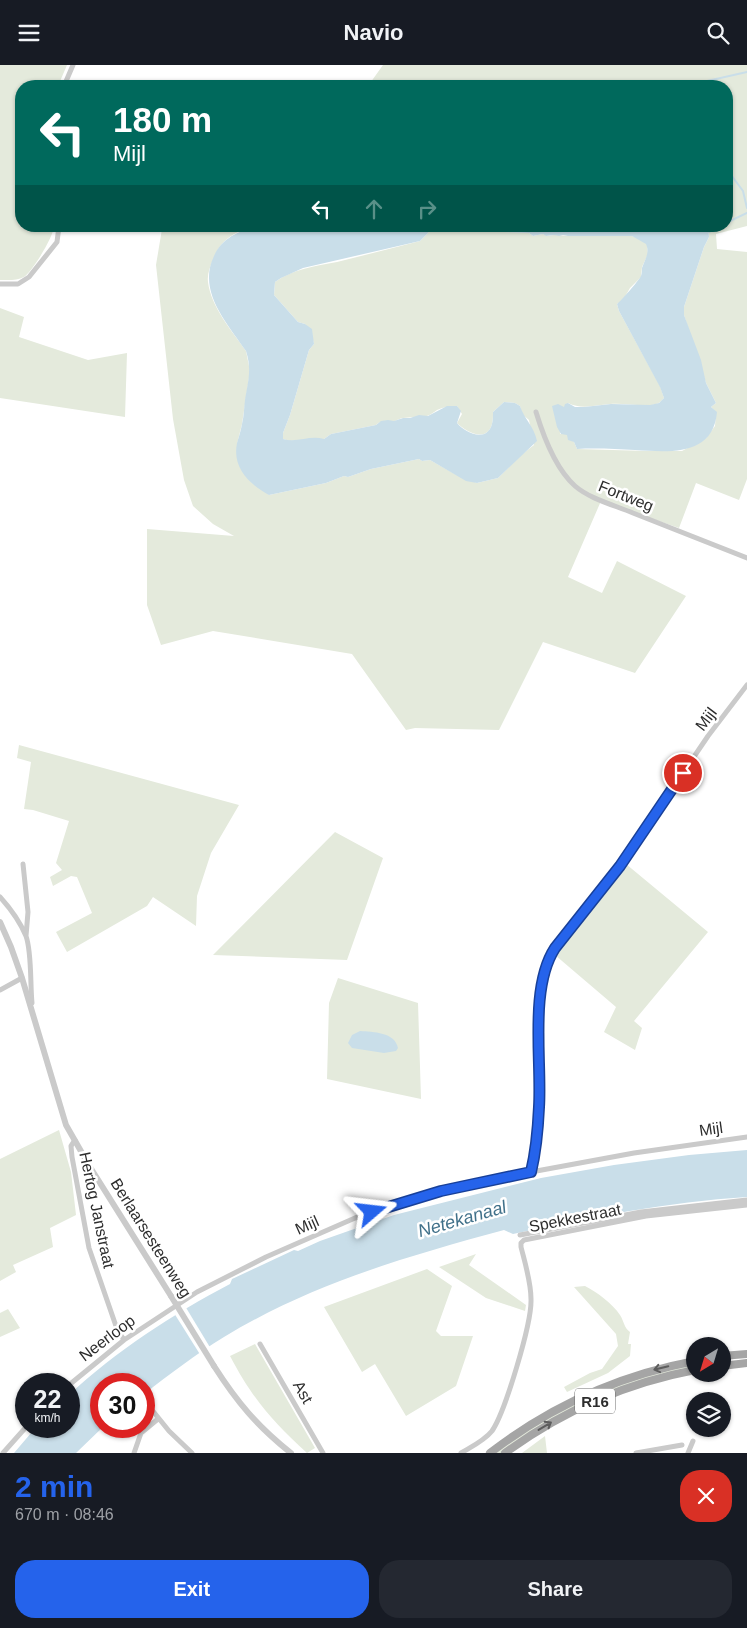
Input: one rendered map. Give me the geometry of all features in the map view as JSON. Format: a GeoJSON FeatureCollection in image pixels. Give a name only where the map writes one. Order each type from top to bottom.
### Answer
{"type":"FeatureCollection","features":[{"type":"Feature","properties":{"kind":"main road"},"geometry":{"type":"LineString","coordinates":[[731,1355],[747,1354]]}},
{"type":"Feature","properties":{"kind":"main road","name":"R16"},"geometry":{"type":"LineString","coordinates":[[490,1453],[513,1435],[579,1397],[641,1374],[686,1363]]}},
{"type":"Feature","properties":{"kind":"main road"},"geometry":{"type":"LineString","coordinates":[[731,1365],[747,1363]]}},
{"type":"Feature","properties":{"kind":"main road","name":"R16"},"geometry":{"type":"LineString","coordinates":[[505,1453],[548,1424],[584,1406],[642,1383],[686,1372]]}},
{"type":"Feature","properties":{"kind":"street"},"geometry":{"type":"LineString","coordinates":[[67,80],[73,65]]}},
{"type":"Feature","properties":{"kind":"street"},"geometry":{"type":"LineString","coordinates":[[0,284],[18,284],[29,277],[57,242],[59,232]]}},
{"type":"Feature","properties":{"kind":"street","name":"Fortweg"},"geometry":{"type":"LineString","coordinates":[[536,412],[555,457],[576,487],[601,500],[747,558]]}},
{"type":"Feature","properties":{"kind":"street","name":"Mijl"},"geometry":{"type":"LineString","coordinates":[[531,1172],[539,1107],[541,996],[550,955],[625,859],[708,737],[747,685]]}},
{"type":"Feature","properties":{"kind":"street","name":"Berlaarsesteenweg"},"geometry":{"type":"LineString","coordinates":[[23,864],[28,912],[26,936],[29,953],[32,1011]]}},
{"type":"Feature","properties":{"kind":"street","name":"Berlaarsesteenweg"},"geometry":{"type":"LineString","coordinates":[[0,897],[10,907],[26,936]]}},
{"type":"Feature","properties":{"kind":"street","name":"Berlaarsesteenweg"},"geometry":{"type":"LineString","coordinates":[[0,922],[22,978],[66,1125],[227,1387],[249,1415],[291,1453]]}},
{"type":"Feature","properties":{"kind":"street"},"geometry":{"type":"LineString","coordinates":[[0,990],[22,978]]}},
{"type":"Feature","properties":{"kind":"street","name":"Mijl"},"geometry":{"type":"LineString","coordinates":[[162,1313],[197,1292],[266,1257],[355,1218],[441,1191],[634,1153],[747,1137]]}},
{"type":"Feature","properties":{"kind":"street","name":"Hertog Janstraat"},"geometry":{"type":"LineString","coordinates":[[75,1140],[71,1147],[72,1157],[89,1247],[117,1329],[124,1340]]}},
{"type":"Feature","properties":{"kind":"street"},"geometry":{"type":"LineString","coordinates":[[520,1235],[641,1212],[747,1200]]}},
{"type":"Feature","properties":{"kind":"street","name":"Spekkestraat"},"geometry":{"type":"LineString","coordinates":[[461,1453],[487,1437],[498,1420],[526,1334],[532,1299],[521,1247],[521,1243],[524,1240],[646,1216],[747,1205]]}},
{"type":"Feature","properties":{"kind":"street","name":"Neerloop"},"geometry":{"type":"LineString","coordinates":[[80,1376],[124,1340],[162,1313]]}},
{"type":"Feature","properties":{"kind":"street","name":"Ast"},"geometry":{"type":"LineString","coordinates":[[260,1344],[323,1453]]}},
{"type":"Feature","properties":{"kind":"street"},"geometry":{"type":"LineString","coordinates":[[155,1415],[192,1453]]}},
{"type":"Feature","properties":{"kind":"street"},"geometry":{"type":"LineString","coordinates":[[134,1453],[141,1433],[158,1419]]}},
{"type":"Feature","properties":{"kind":"street"},"geometry":{"type":"LineString","coordinates":[[3,1453],[16,1438]]}},
{"type":"Feature","properties":{"kind":"street"},"geometry":{"type":"LineString","coordinates":[[688,1453],[693,1441]]}},
{"type":"Feature","properties":{"kind":"street"},"geometry":{"type":"LineString","coordinates":[[636,1453],[682,1445]]}},
{"type":"Feature","properties":{"kind":"shaded area"},"geometry":{"type":"Polygon","coordinates":[[[0,65],[67,65],[61,80],[15,80],[15,232],[53,232],[47,245],[28,274],[18,279],[0,280],[0,65]]]}},
{"type":"Feature","properties":{"kind":"shaded area"},"geometry":{"type":"Polygon","coordinates":[[[383,65],[747,65],[747,226],[733,230],[733,80],[372,80],[383,65]]]}},
{"type":"Feature","properties":{"kind":"shaded area"},"geometry":{"type":"Polygon","coordinates":[[[162,232],[238,232],[225,241],[216,252],[208,273],[208,279],[213,301],[246,351],[250,371],[237,444],[269,495],[326,483],[371,469],[419,459],[422,461],[430,460],[453,473],[477,483],[498,478],[534,445],[529,420],[522,414],[520,406],[515,403],[504,402],[493,412],[489,430],[481,434],[466,430],[457,423],[462,414],[457,406],[454,406],[440,409],[427,416],[383,421],[376,425],[331,434],[324,439],[290,441],[283,439],[283,433],[309,350],[314,344],[305,324],[298,322],[274,295],[275,282],[289,274],[304,269],[420,241],[428,232],[507,232],[529,233],[533,236],[543,234],[547,236],[632,236],[643,240],[647,244],[648,254],[642,267],[641,277],[630,288],[623,300],[617,304],[660,386],[664,398],[652,405],[615,404],[583,407],[568,403],[560,434],[567,434],[577,449],[682,451],[706,438],[715,426],[716,412],[711,407],[716,403],[706,383],[684,315],[684,307],[709,237],[709,232],[724,232],[716,234],[717,249],[747,252],[747,479],[739,500],[696,483],[679,528],[601,501],[568,577],[602,593],[617,561],[686,596],[635,673],[543,642],[499,730],[415,728],[406,730],[352,654],[213,631],[161,645],[147,605],[147,529],[234,536],[213,524],[193,506],[184,480],[173,419],[156,265],[162,232]]]}},
{"type":"Feature","properties":{"kind":"shaded area"},"geometry":{"type":"Polygon","coordinates":[[[0,308],[24,317],[19,337],[88,360],[127,353],[125,417],[0,398],[0,308]]]}},
{"type":"Feature","properties":{"kind":"shaded area"},"geometry":{"type":"Polygon","coordinates":[[[19,745],[239,805],[211,853],[197,896],[196,926],[153,897],[147,906],[67,952],[56,932],[92,913],[77,877],[71,876],[53,886],[50,877],[62,870],[56,863],[69,821],[24,809],[31,762],[17,758],[19,745]]]}},
{"type":"Feature","properties":{"kind":"shaded area"},"geometry":{"type":"Polygon","coordinates":[[[335,832],[383,858],[347,960],[213,955],[335,832]]]}},
{"type":"Feature","properties":{"kind":"shaded area"},"geometry":{"type":"Polygon","coordinates":[[[626,864],[708,932],[634,1021],[642,1028],[635,1050],[604,1032],[616,1007],[555,955],[626,864]]]}},
{"type":"Feature","properties":{"kind":"shaded area"},"geometry":{"type":"Polygon","coordinates":[[[338,978],[418,1003],[421,1099],[327,1079],[329,1003],[338,978]]]}},
{"type":"Feature","properties":{"kind":"shaded area"},"geometry":{"type":"Polygon","coordinates":[[[59,1130],[71,1172],[76,1215],[50,1228],[53,1247],[13,1265],[16,1272],[0,1281],[0,1159],[59,1130]]]}},
{"type":"Feature","properties":{"kind":"shaded area"},"geometry":{"type":"Polygon","coordinates":[[[476,1254],[469,1265],[526,1305],[525,1311],[486,1298],[439,1267],[476,1254]]]}},
{"type":"Feature","properties":{"kind":"shaded area"},"geometry":{"type":"Polygon","coordinates":[[[427,1269],[452,1286],[436,1331],[441,1336],[473,1336],[456,1386],[406,1416],[375,1364],[362,1372],[324,1307],[427,1269]]]}},
{"type":"Feature","properties":{"kind":"shaded area"},"geometry":{"type":"Polygon","coordinates":[[[585,1286],[613,1306],[620,1315],[630,1332],[628,1344],[631,1344],[630,1356],[608,1373],[567,1392],[564,1387],[590,1373],[602,1369],[618,1346],[616,1334],[574,1287],[585,1286]]]}},
{"type":"Feature","properties":{"kind":"shaded area"},"geometry":{"type":"Polygon","coordinates":[[[8,1309],[20,1328],[0,1337],[0,1313],[8,1309]]]}},
{"type":"Feature","properties":{"kind":"shaded area"},"geometry":{"type":"Polygon","coordinates":[[[255,1344],[315,1448],[307,1453],[283,1430],[255,1397],[230,1356],[255,1344]]]}},
{"type":"Feature","properties":{"kind":"shaded area"},"geometry":{"type":"Polygon","coordinates":[[[686,1364],[686,1371],[621,1389],[502,1453],[493,1453],[544,1418],[618,1383],[686,1364]]]}},
{"type":"Feature","properties":{"kind":"shaded area"},"geometry":{"type":"Polygon","coordinates":[[[545,1436],[547,1453],[522,1453],[545,1436]]]}},
{"type":"Feature","properties":{"kind":"water"},"geometry":{"type":"Polygon","coordinates":[[[428,232],[420,241],[303,268],[275,282],[274,295],[298,322],[312,329],[314,344],[309,350],[283,433],[283,439],[324,439],[331,434],[376,425],[381,421],[394,421],[419,415],[428,416],[447,406],[457,406],[461,411],[457,423],[461,427],[470,433],[481,435],[489,430],[493,412],[504,402],[515,403],[520,406],[534,431],[537,441],[498,478],[477,483],[466,481],[430,460],[422,461],[419,459],[371,469],[326,483],[269,495],[255,486],[240,468],[236,452],[243,421],[249,370],[248,358],[246,351],[216,306],[209,282],[210,269],[217,250],[226,240],[238,233],[428,232]]]}},
{"type":"Feature","properties":{"kind":"water"},"geometry":{"type":"Polygon","coordinates":[[[507,232],[709,232],[709,237],[684,307],[684,315],[701,360],[706,383],[716,403],[711,407],[717,412],[714,427],[707,437],[687,449],[662,451],[577,449],[574,442],[568,440],[567,435],[561,434],[557,427],[552,406],[558,404],[564,407],[568,403],[575,407],[611,404],[650,405],[659,403],[664,398],[617,304],[641,276],[647,247],[646,244],[632,236],[546,236],[543,234],[533,236],[529,233],[507,232]]]}},
{"type":"Feature","properties":{"kind":"water"},"geometry":{"type":"Polygon","coordinates":[[[360,1031],[388,1036],[393,1039],[398,1048],[396,1051],[384,1053],[352,1048],[348,1043],[352,1035],[360,1031]]]}},
{"type":"Feature","properties":{"kind":"water","name":"Netekanaal"},"geometry":{"type":"Polygon","coordinates":[[[747,1150],[747,1197],[717,1199],[630,1211],[513,1234],[504,1230],[396,1261],[361,1273],[291,1302],[257,1318],[224,1337],[155,1386],[155,1373],[94,1373],[146,1334],[230,1284],[232,1279],[294,1250],[298,1251],[320,1241],[394,1215],[541,1178],[614,1165],[689,1155],[747,1150]]]}},
{"type":"Feature","properties":{"kind":"water"},"geometry":{"type":"Polygon","coordinates":[[[90,1376],[90,1438],[92,1438],[76,1453],[14,1453],[27,1438],[80,1438],[80,1385],[90,1376]]]}},
{"type":"Feature","properties":{"kind":"pier"},"geometry":{"type":"Polygon","coordinates":[[[185,1306],[211,1349],[201,1356],[174,1313],[185,1306]]]}},
{"type":"Feature","properties":{"kind":"waterway"},"geometry":{"type":"LineString","coordinates":[[712,80],[747,72]]}},
{"type":"Feature","properties":{"kind":"waterway"},"geometry":{"type":"LineString","coordinates":[[733,177],[743,191],[747,208]]}},
{"type":"Feature","properties":{"kind":"waterway"},"geometry":{"type":"LineString","coordinates":[[733,220],[747,213]]}},
{"type":"Feature","properties":{"kind":"route"},"geometry":{"type":"LineString","coordinates":[[372,1212],[441,1191],[531,1172],[539,1107],[539,1017],[542,982],[547,962],[555,948],[630,852],[683,773]]}}]}
